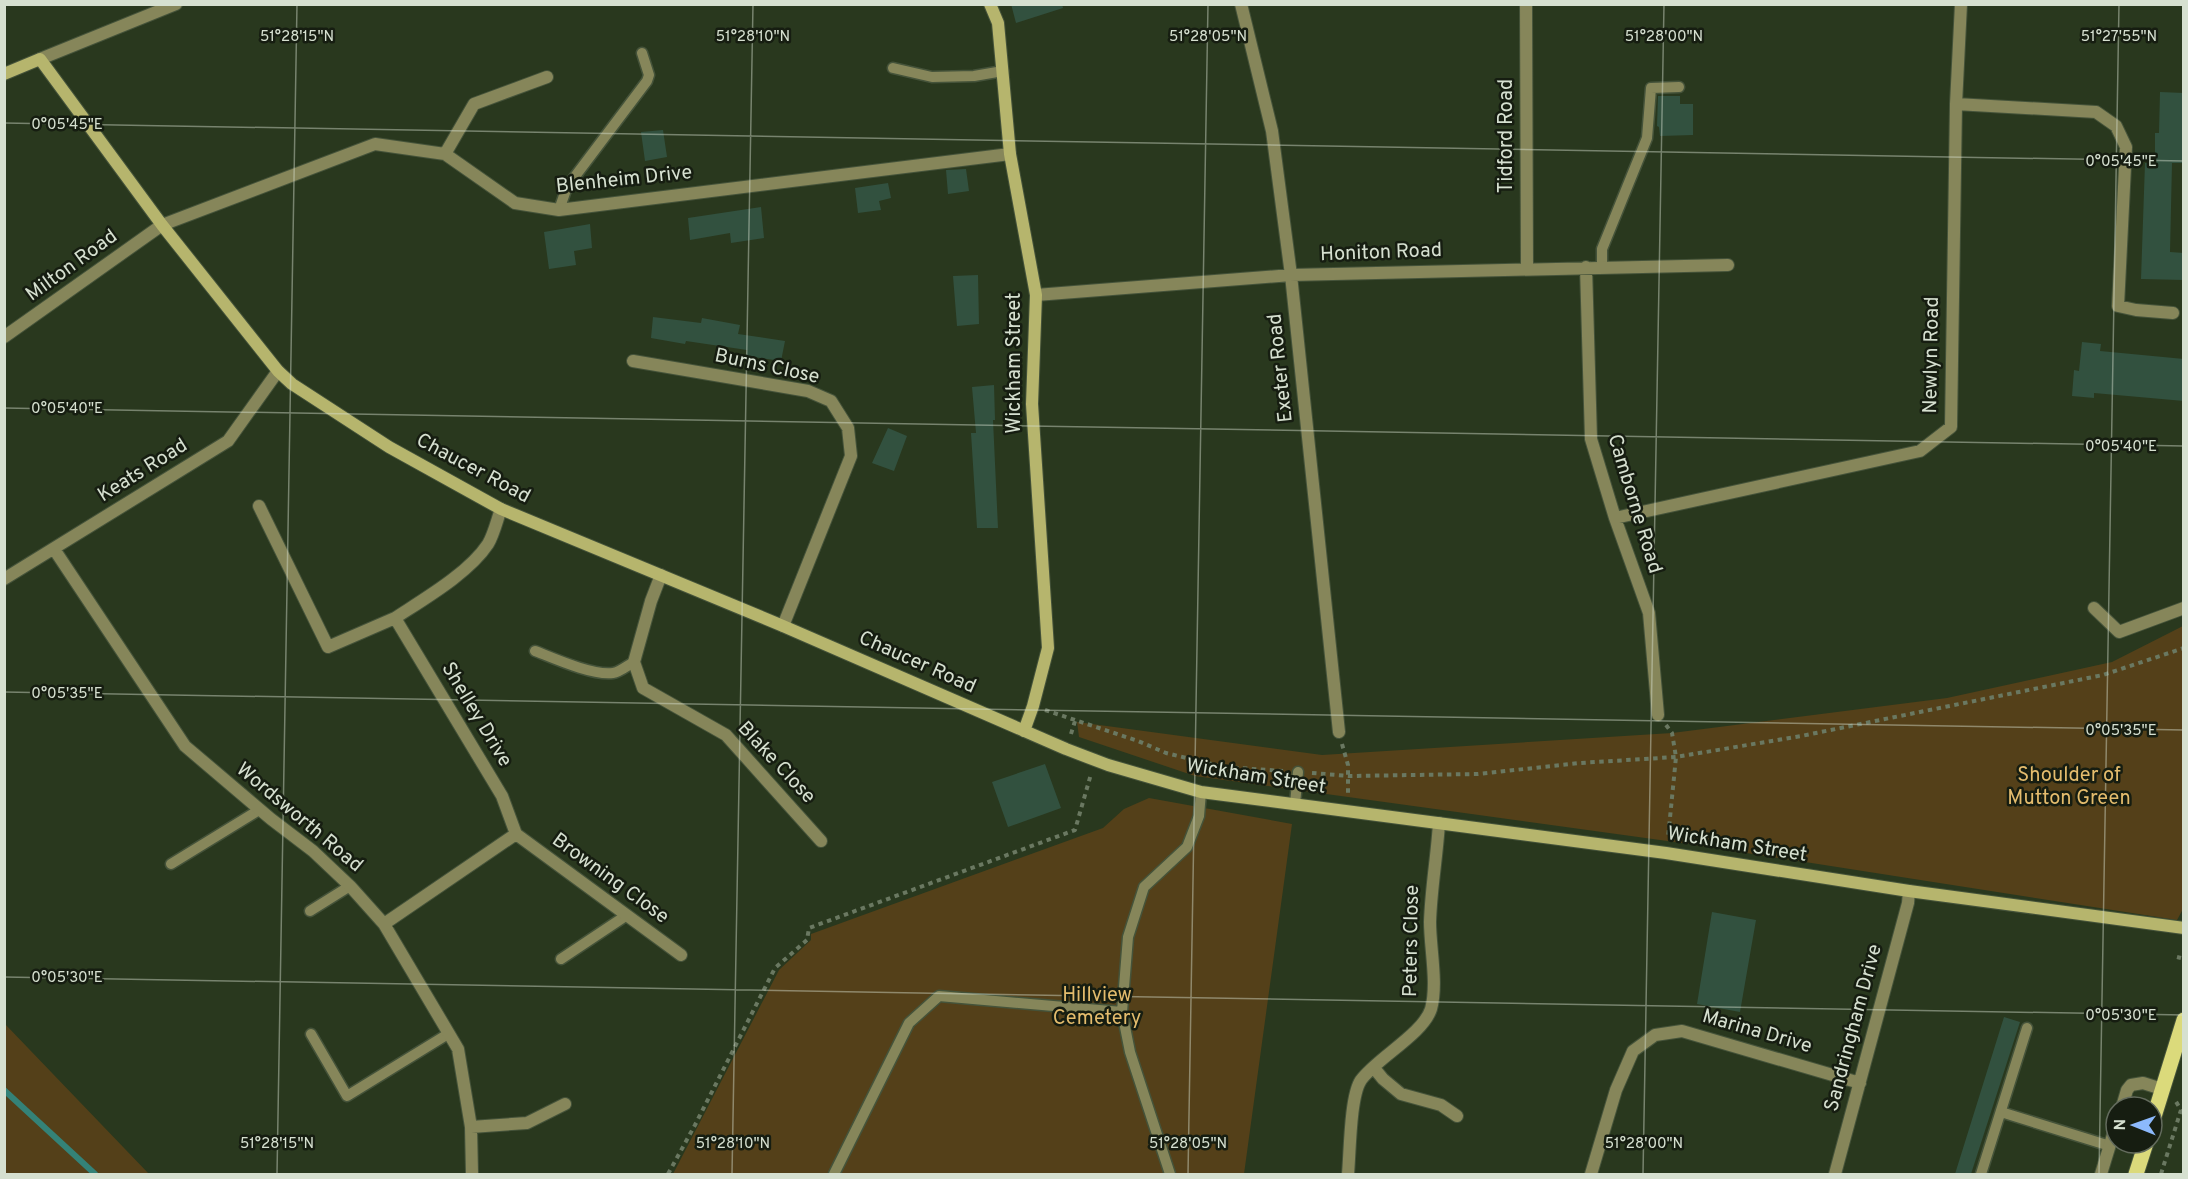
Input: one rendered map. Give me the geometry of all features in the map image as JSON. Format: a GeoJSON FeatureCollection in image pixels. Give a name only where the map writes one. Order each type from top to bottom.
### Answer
{"type":"FeatureCollection","features":[{"type":"Feature","properties":{"kind":"main road"},"geometry":{"type":"LineString","coordinates":[[2160,1095],[2184,1020]]}},
{"type":"Feature","properties":{"kind":"main road"},"geometry":{"type":"LineString","coordinates":[[2136,1174],[2142,1155]]}},
{"type":"Feature","properties":{"kind":"street"},"geometry":{"type":"LineString","coordinates":[[4,74],[176,4]]}},
{"type":"Feature","properties":{"kind":"street","name":"Wickham Street"},"geometry":{"type":"LineString","coordinates":[[990,4],[998,23],[1010,154],[1036,295],[1032,404],[1048,648],[1024,731],[1108,765],[1201,792],[1666,853],[1909,891],[2184,928]]}},
{"type":"Feature","properties":{"kind":"street","name":"Exeter Road"},"geometry":{"type":"LineString","coordinates":[[1241,4],[1272,131],[1291,275],[1339,732]]}},
{"type":"Feature","properties":{"kind":"street","name":"Tidford Road"},"geometry":{"type":"LineString","coordinates":[[1526,4],[1527,268]]}},
{"type":"Feature","properties":{"kind":"street","name":"Newlyn Road"},"geometry":{"type":"LineString","coordinates":[[1615,518],[1920,451],[1951,427],[1956,104],[1961,4]]}},
{"type":"Feature","properties":{"kind":"street","name":"Chaucer Road"},"geometry":{"type":"LineString","coordinates":[[40,59],[162,225],[278,371],[292,384],[389,447],[501,509],[783,626],[1024,731]]}},
{"type":"Feature","properties":{"kind":"street"},"geometry":{"type":"LineString","coordinates":[[445,154],[474,104],[547,77]]}},
{"type":"Feature","properties":{"kind":"street"},"geometry":{"type":"LineString","coordinates":[[1956,104],[2097,112],[2116,126],[2126,147],[2118,306],[2173,313]]}},
{"type":"Feature","properties":{"kind":"street","name":"Blenheim Drive"},"geometry":{"type":"LineString","coordinates":[[162,225],[375,144],[445,154],[515,203],[559,210],[1010,154]]}},
{"type":"Feature","properties":{"kind":"street","name":"Milton Road"},"geometry":{"type":"LineString","coordinates":[[4,337],[162,225]]}},
{"type":"Feature","properties":{"kind":"street","name":"Honiton Road"},"geometry":{"type":"LineString","coordinates":[[1036,295],[1291,275],[1728,265]]}},
{"type":"Feature","properties":{"kind":"street","name":"Camborne Road"},"geometry":{"type":"LineString","coordinates":[[1586,267],[1591,439],[1615,518],[1649,613],[1658,716]]}},
{"type":"Feature","properties":{"kind":"street","name":"Burns Close"},"geometry":{"type":"LineString","coordinates":[[633,361],[808,391],[831,401],[848,428],[851,456],[783,626]]}},
{"type":"Feature","properties":{"kind":"street","name":"Keats Road"},"geometry":{"type":"LineString","coordinates":[[4,579],[228,441],[278,371]]}},
{"type":"Feature","properties":{"kind":"street"},"geometry":{"type":"LineString","coordinates":[[259,506],[328,647],[395,618],[450,581],[480,554],[488,543],[501,509]]}},
{"type":"Feature","properties":{"kind":"street","name":"Wordsworth Road"},"geometry":{"type":"LineString","coordinates":[[54,549],[185,746],[260,810],[313,851],[350,886],[384,924],[458,1050],[471,1127],[472,1174]]}},
{"type":"Feature","properties":{"kind":"street"},"geometry":{"type":"LineString","coordinates":[[634,662],[651,601],[661,575]]}},
{"type":"Feature","properties":{"kind":"street"},"geometry":{"type":"LineString","coordinates":[[2094,608],[2119,632],[2184,608]]}},
{"type":"Feature","properties":{"kind":"street","name":"Shelley Drive"},"geometry":{"type":"LineString","coordinates":[[395,618],[502,796],[516,834]]}},
{"type":"Feature","properties":{"kind":"street","name":"Blake Close"},"geometry":{"type":"LineString","coordinates":[[634,662],[643,688],[726,735],[821,841]]}},
{"type":"Feature","properties":{"kind":"street","name":"Peters Close"},"geometry":{"type":"LineString","coordinates":[[1348,1174],[1354,1101],[1360,1082],[1421,1024],[1430,1010],[1433,990],[1430,924],[1439,823]]}},
{"type":"Feature","properties":{"kind":"street"},"geometry":{"type":"LineString","coordinates":[[384,924],[516,834]]}},
{"type":"Feature","properties":{"kind":"street","name":"Browning Close"},"geometry":{"type":"LineString","coordinates":[[516,834],[681,955]]}},
{"type":"Feature","properties":{"kind":"street","name":"Sandringham Drive"},"geometry":{"type":"LineString","coordinates":[[1835,1174],[1909,891]]}},
{"type":"Feature","properties":{"kind":"street","name":"Marina Drive"},"geometry":{"type":"LineString","coordinates":[[1591,1174],[1616,1090],[1633,1051],[1655,1035],[1682,1030],[1860,1083]]}},
{"type":"Feature","properties":{"kind":"street"},"geometry":{"type":"LineString","coordinates":[[1374,1068],[1401,1094],[1441,1105],[1457,1116]]}},
{"type":"Feature","properties":{"kind":"street"},"geometry":{"type":"LineString","coordinates":[[2125,1095],[2131,1085],[2144,1083],[2162,1089]]}},
{"type":"Feature","properties":{"kind":"street"},"geometry":{"type":"LineString","coordinates":[[471,1127],[527,1123],[565,1104]]}},
{"type":"Feature","properties":{"kind":"street"},"geometry":{"type":"LineString","coordinates":[[2101,1174],[2107,1155]]}},
{"type":"Feature","properties":{"kind":"lane"},"geometry":{"type":"LineString","coordinates":[[559,210],[567,187],[647,81],[649,75],[642,53]]}},
{"type":"Feature","properties":{"kind":"lane"},"geometry":{"type":"LineString","coordinates":[[893,68],[932,77],[974,76],[1003,71]]}},
{"type":"Feature","properties":{"kind":"lane"},"geometry":{"type":"LineString","coordinates":[[1602,267],[1602,249],[1647,138],[1651,88],[1679,87]]}},
{"type":"Feature","properties":{"kind":"lane"},"geometry":{"type":"LineString","coordinates":[[535,651],[578,667],[613,673],[634,662]]}},
{"type":"Feature","properties":{"kind":"lane"},"geometry":{"type":"LineString","coordinates":[[1295,804],[1298,772]]}},
{"type":"Feature","properties":{"kind":"lane"},"geometry":{"type":"LineString","coordinates":[[1170,1174],[1130,1052],[1122,1012],[1128,937],[1144,887],[1187,847],[1199,816],[1201,792]]}},
{"type":"Feature","properties":{"kind":"lane"},"geometry":{"type":"LineString","coordinates":[[171,864],[260,810]]}},
{"type":"Feature","properties":{"kind":"lane"},"geometry":{"type":"LineString","coordinates":[[309,911],[350,886]]}},
{"type":"Feature","properties":{"kind":"lane"},"geometry":{"type":"LineString","coordinates":[[561,959],[627,915]]}},
{"type":"Feature","properties":{"kind":"lane"},"geometry":{"type":"LineString","coordinates":[[834,1174],[909,1023],[939,996],[1122,1012]]}},
{"type":"Feature","properties":{"kind":"lane"},"geometry":{"type":"LineString","coordinates":[[1981,1174],[2027,1028]]}},
{"type":"Feature","properties":{"kind":"lane"},"geometry":{"type":"LineString","coordinates":[[311,1034],[347,1096],[448,1034]]}},
{"type":"Feature","properties":{"kind":"lane"},"geometry":{"type":"LineString","coordinates":[[2001,1112],[2104,1144]]}},
{"type":"Feature","properties":{"kind":"path"},"geometry":{"type":"LineString","coordinates":[[1033,706],[1138,741],[1166,753],[1224,767],[1349,776],[1478,774],[1580,763],[1676,757],[1801,736],[2103,675],[2184,648]]}},
{"type":"Feature","properties":{"kind":"path"},"geometry":{"type":"LineString","coordinates":[[1658,716],[1672,733],[1676,757],[1666,853]]}},
{"type":"Feature","properties":{"kind":"path"},"geometry":{"type":"LineString","coordinates":[[1346,757],[1349,776],[1347,811]]}},
{"type":"Feature","properties":{"kind":"path"},"geometry":{"type":"LineString","coordinates":[[668,1174],[775,968],[807,940],[809,928],[1076,830],[1092,774]]}},
{"type":"Feature","properties":{"kind":"path"},"geometry":{"type":"LineString","coordinates":[[2162,1174],[2181,1110]]}},
{"type":"Feature","properties":{"kind":"green space","name":"Shoulder of Mutton Green"},"geometry":{"type":"Polygon","coordinates":[[[2183,626],[2183,909],[2177,920],[1689,844],[1195,776],[1079,737],[1077,722],[1322,755],[1672,733],[1947,698],[2112,662],[2183,626]]]}},
{"type":"Feature","properties":{"kind":"green space","name":"Hillview Cemetery"},"geometry":{"type":"Polygon","coordinates":[[[1149,798],[1292,824],[1244,1174],[673,1174],[779,970],[811,940],[811,934],[1103,828],[1124,809],[1149,798]]]}},
{"type":"Feature","properties":{"kind":"green space"},"geometry":{"type":"Polygon","coordinates":[[[5,1024],[149,1174],[5,1174],[5,1024]]]}},
{"type":"Feature","properties":{"kind":"building"},"geometry":{"type":"Polygon","coordinates":[[[1011,4],[1062,4],[1063,8],[1016,23],[1011,4]]]}},
{"type":"Feature","properties":{"kind":"building"},"geometry":{"type":"Polygon","coordinates":[[[2160,92],[2184,93],[2184,163],[2172,163],[2170,252],[2184,253],[2184,280],[2141,279],[2145,163],[2155,163],[2155,133],[2159,133],[2160,92]]]}},
{"type":"Feature","properties":{"kind":"building"},"geometry":{"type":"Polygon","coordinates":[[[1658,96],[1680,96],[1680,104],[1693,104],[1693,135],[1660,136],[1657,126],[1658,96]]]}},
{"type":"Feature","properties":{"kind":"building"},"geometry":{"type":"Polygon","coordinates":[[[663,130],[667,157],[645,161],[641,132],[663,130]]]}},
{"type":"Feature","properties":{"kind":"building"},"geometry":{"type":"Polygon","coordinates":[[[966,169],[969,191],[948,194],[946,170],[966,169]]]}},
{"type":"Feature","properties":{"kind":"building"},"geometry":{"type":"Polygon","coordinates":[[[888,183],[891,198],[879,201],[881,210],[858,213],[855,188],[888,183]]]}},
{"type":"Feature","properties":{"kind":"building"},"geometry":{"type":"Polygon","coordinates":[[[761,207],[764,238],[731,243],[730,233],[690,240],[688,218],[761,207]]]}},
{"type":"Feature","properties":{"kind":"building"},"geometry":{"type":"Polygon","coordinates":[[[590,224],[592,248],[574,251],[576,265],[549,269],[544,232],[590,224]]]}},
{"type":"Feature","properties":{"kind":"building"},"geometry":{"type":"Polygon","coordinates":[[[978,275],[979,324],[957,326],[953,276],[978,275]]]}},
{"type":"Feature","properties":{"kind":"building"},"geometry":{"type":"Polygon","coordinates":[[[653,317],[701,323],[702,318],[740,325],[738,334],[785,341],[781,361],[746,356],[747,350],[651,338],[653,317]]]}},
{"type":"Feature","properties":{"kind":"building"},"geometry":{"type":"Polygon","coordinates":[[[2082,342],[2101,344],[2100,351],[2184,359],[2184,401],[2094,393],[2094,398],[2072,396],[2074,370],[2079,371],[2082,342]]]}},
{"type":"Feature","properties":{"kind":"building"},"geometry":{"type":"Polygon","coordinates":[[[994,385],[995,420],[993,420],[998,528],[977,528],[971,433],[976,433],[972,387],[994,385]]]}},
{"type":"Feature","properties":{"kind":"building"},"geometry":{"type":"Polygon","coordinates":[[[888,428],[907,436],[894,471],[872,463],[888,428]]]}},
{"type":"Feature","properties":{"kind":"building"},"geometry":{"type":"Polygon","coordinates":[[[1045,764],[1061,808],[1008,827],[992,782],[1045,764]]]}},
{"type":"Feature","properties":{"kind":"building"},"geometry":{"type":"Polygon","coordinates":[[[1712,912],[1756,920],[1740,1012],[1697,1004],[1712,912]]]}},
{"type":"Feature","properties":{"kind":"building"},"geometry":{"type":"Polygon","coordinates":[[[2004,1017],[2020,1022],[1971,1174],[1955,1174],[2004,1017]]]}},
{"type":"Feature","properties":{"kind":"waterway"},"geometry":{"type":"LineString","coordinates":[[4,1090],[95,1174]]}}]}
